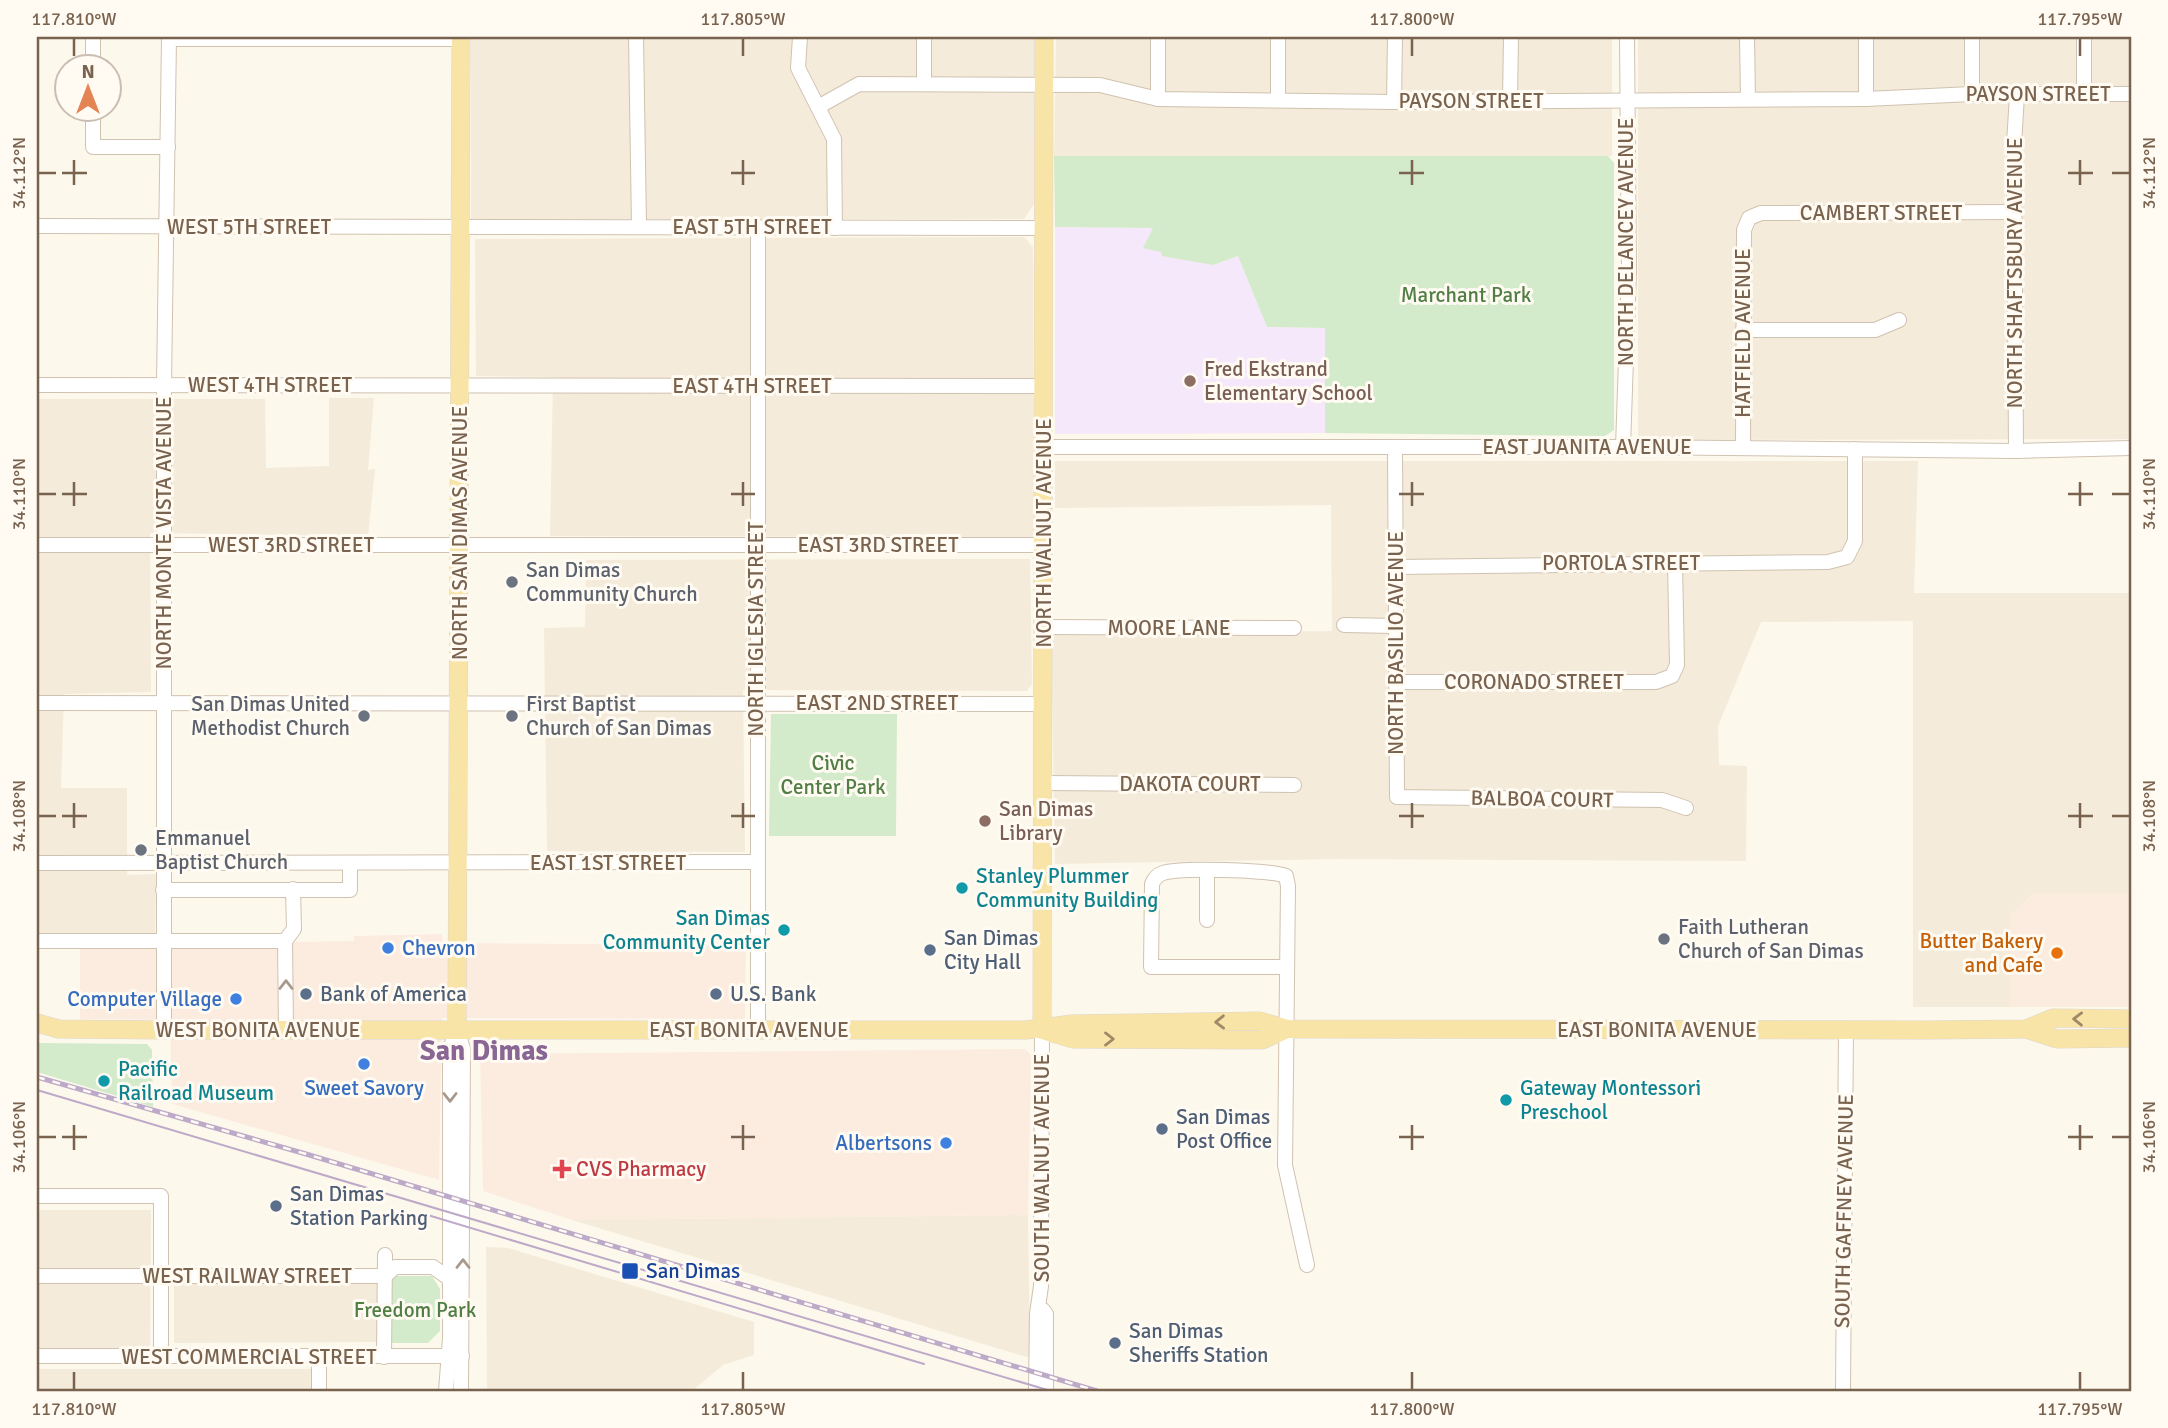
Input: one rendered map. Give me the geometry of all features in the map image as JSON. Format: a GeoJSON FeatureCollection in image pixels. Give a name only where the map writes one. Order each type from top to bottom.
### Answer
{"type":"FeatureCollection","features":[{"type":"Feature","properties":{"kind":"main road","name":"NORTH WALNUT AVENUE"},"geometry":{"type":"LineString","coordinates":[[1042,1030],[1044,37]]}},
{"type":"Feature","properties":{"kind":"main road","name":"NORTH SAN DIMAS AVENUE"},"geometry":{"type":"LineString","coordinates":[[457,1029],[461,38]]}},
{"type":"Feature","properties":{"kind":"main road","name":"EAST BONITA AVENUE"},"geometry":{"type":"LineString","coordinates":[[2026,1029],[2053,1018],[2131,1019]]}},
{"type":"Feature","properties":{"kind":"main road","name":"EAST BONITA AVENUE"},"geometry":{"type":"LineString","coordinates":[[457,1029],[1042,1030],[1072,1024],[1260,1021],[1287,1029],[2026,1029],[2057,1039],[2131,1038]]}},
{"type":"Feature","properties":{"kind":"main road","name":"WEST BONITA AVENUE"},"geometry":{"type":"LineString","coordinates":[[37,1023],[58,1029],[457,1029]]}},
{"type":"Feature","properties":{"kind":"main road","name":"WEST BONITA AVENUE"},"geometry":{"type":"LineString","coordinates":[[37,1036],[58,1029]]}},
{"type":"Feature","properties":{"kind":"street"},"geometry":{"type":"LineString","coordinates":[[636,37],[639,226]]}},
{"type":"Feature","properties":{"kind":"street"},"geometry":{"type":"LineString","coordinates":[[800,37],[799,68],[834,139],[835,228]]}},
{"type":"Feature","properties":{"kind":"street"},"geometry":{"type":"LineString","coordinates":[[924,37],[924,84]]}},
{"type":"Feature","properties":{"kind":"street"},"geometry":{"type":"LineString","coordinates":[[1158,37],[1158,99]]}},
{"type":"Feature","properties":{"kind":"street"},"geometry":{"type":"LineString","coordinates":[[1278,37],[1278,100]]}},
{"type":"Feature","properties":{"kind":"street"},"geometry":{"type":"LineString","coordinates":[[1394,102],[1395,37]]}},
{"type":"Feature","properties":{"kind":"street"},"geometry":{"type":"LineString","coordinates":[[1510,100],[1511,37]]}},
{"type":"Feature","properties":{"kind":"street","name":"NORTH DELANCEY AVENUE"},"geometry":{"type":"LineString","coordinates":[[1623,447],[1629,272],[1627,37]]}},
{"type":"Feature","properties":{"kind":"street"},"geometry":{"type":"LineString","coordinates":[[1747,37],[1748,99]]}},
{"type":"Feature","properties":{"kind":"street"},"geometry":{"type":"LineString","coordinates":[[1866,37],[1866,99]]}},
{"type":"Feature","properties":{"kind":"street"},"geometry":{"type":"LineString","coordinates":[[1972,37],[1972,94]]}},
{"type":"Feature","properties":{"kind":"street"},"geometry":{"type":"LineString","coordinates":[[2084,37],[2084,94]]}},
{"type":"Feature","properties":{"kind":"street"},"geometry":{"type":"LineString","coordinates":[[169,38],[461,38]]}},
{"type":"Feature","properties":{"kind":"street","name":"NORTH MONTE VISTA AVENUE"},"geometry":{"type":"LineString","coordinates":[[164,1030],[163,545],[169,38]]}},
{"type":"Feature","properties":{"kind":"street","name":"PAYSON STREET"},"geometry":{"type":"LineString","coordinates":[[818,107],[859,84],[1100,85],[1158,99],[1394,102],[1866,99],[1972,94],[2131,94]]}},
{"type":"Feature","properties":{"kind":"street","name":"NORTH SHAFTSBURY AVENUE"},"geometry":{"type":"LineString","coordinates":[[2016,451],[2017,95]]}},
{"type":"Feature","properties":{"kind":"street"},"geometry":{"type":"LineString","coordinates":[[93,122],[93,147],[168,147]]}},
{"type":"Feature","properties":{"kind":"street","name":"CAMBERT STREET"},"geometry":{"type":"LineString","coordinates":[[1749,218],[1761,213],[2015,212]]}},
{"type":"Feature","properties":{"kind":"street","name":"HATFIELD AVENUE"},"geometry":{"type":"LineString","coordinates":[[1743,448],[1744,230],[1749,218]]}},
{"type":"Feature","properties":{"kind":"street","name":"WEST 5TH STREET"},"geometry":{"type":"LineString","coordinates":[[37,226],[460,226]]}},
{"type":"Feature","properties":{"kind":"street","name":"EAST 5TH STREET"},"geometry":{"type":"LineString","coordinates":[[460,226],[1044,228]]}},
{"type":"Feature","properties":{"kind":"street","name":"NORTH IGLESIA STREET"},"geometry":{"type":"LineString","coordinates":[[758,227],[758,1031]]}},
{"type":"Feature","properties":{"kind":"street"},"geometry":{"type":"LineString","coordinates":[[1743,330],[1875,330],[1899,320]]}},
{"type":"Feature","properties":{"kind":"street","name":"WEST 4TH STREET"},"geometry":{"type":"LineString","coordinates":[[37,385],[461,385]]}},
{"type":"Feature","properties":{"kind":"street","name":"EAST 4TH STREET"},"geometry":{"type":"LineString","coordinates":[[461,385],[1044,386]]}},
{"type":"Feature","properties":{"kind":"street","name":"EAST JUANITA AVENUE"},"geometry":{"type":"LineString","coordinates":[[1043,447],[1623,447],[2016,451],[2131,448]]}},
{"type":"Feature","properties":{"kind":"street","name":"NORTH BASILIO AVENUE"},"geometry":{"type":"LineString","coordinates":[[1395,447],[1397,797]]}},
{"type":"Feature","properties":{"kind":"street","name":"PORTOLA STREET"},"geometry":{"type":"LineString","coordinates":[[1395,566],[1828,562],[1847,557],[1854,541],[1854,449]]}},
{"type":"Feature","properties":{"kind":"street","name":"WEST 3RD STREET"},"geometry":{"type":"LineString","coordinates":[[37,545],[461,545]]}},
{"type":"Feature","properties":{"kind":"street","name":"EAST 3RD STREET"},"geometry":{"type":"LineString","coordinates":[[461,545],[1043,545]]}},
{"type":"Feature","properties":{"kind":"street","name":"CORONADO STREET"},"geometry":{"type":"LineString","coordinates":[[1395,681],[1656,682],[1672,676],[1676,665],[1675,563]]}},
{"type":"Feature","properties":{"kind":"street"},"geometry":{"type":"LineString","coordinates":[[1345,625],[1395,626]]}},
{"type":"Feature","properties":{"kind":"street","name":"MOORE LANE"},"geometry":{"type":"LineString","coordinates":[[1044,627],[1294,628]]}},
{"type":"Feature","properties":{"kind":"street","name":"EAST 2ND STREET"},"geometry":{"type":"LineString","coordinates":[[37,703],[1044,704]]}},
{"type":"Feature","properties":{"kind":"street","name":"DAKOTA COURT"},"geometry":{"type":"LineString","coordinates":[[1044,783],[1294,785]]}},
{"type":"Feature","properties":{"kind":"street","name":"BALBOA COURT"},"geometry":{"type":"LineString","coordinates":[[1397,797],[1662,800],[1686,808]]}},
{"type":"Feature","properties":{"kind":"street","name":"EAST 1ST STREET"},"geometry":{"type":"LineString","coordinates":[[37,863],[757,862]]}},
{"type":"Feature","properties":{"kind":"street"},"geometry":{"type":"LineString","coordinates":[[163,890],[350,890],[350,863]]}},
{"type":"Feature","properties":{"kind":"street"},"geometry":{"type":"LineString","coordinates":[[1287,967],[1151,967],[1152,884],[1155,877],[1164,872],[1274,872],[1286,876],[1288,886],[1285,1165],[1307,1265]]}},
{"type":"Feature","properties":{"kind":"street"},"geometry":{"type":"LineString","coordinates":[[1207,872],[1207,920]]}},
{"type":"Feature","properties":{"kind":"street"},"geometry":{"type":"LineString","coordinates":[[286,1030],[293,889]]}},
{"type":"Feature","properties":{"kind":"street"},"geometry":{"type":"LineString","coordinates":[[37,941],[164,942],[290,935]]}},
{"type":"Feature","properties":{"kind":"street"},"geometry":{"type":"LineString","coordinates":[[457,1029],[450,1049],[450,1279],[455,1357],[461,1391]]}},
{"type":"Feature","properties":{"kind":"street"},"geometry":{"type":"LineString","coordinates":[[446,1391],[455,1357],[463,1049],[457,1029]]}},
{"type":"Feature","properties":{"kind":"street","name":"SOUTH WALNUT AVENUE"},"geometry":{"type":"LineString","coordinates":[[1036,1391],[1037,1314],[1041,1306],[1042,1030]]}},
{"type":"Feature","properties":{"kind":"street","name":"SOUTH GAFFNEY AVENUE"},"geometry":{"type":"LineString","coordinates":[[1843,1391],[1846,1030]]}},
{"type":"Feature","properties":{"kind":"street"},"geometry":{"type":"LineString","coordinates":[[37,1196],[161,1196],[161,1356]]}},
{"type":"Feature","properties":{"kind":"street"},"geometry":{"type":"LineString","coordinates":[[384,1357],[385,1255]]}},
{"type":"Feature","properties":{"kind":"street","name":"WEST RAILWAY STREET"},"geometry":{"type":"LineString","coordinates":[[37,1276],[385,1276],[395,1267],[433,1267],[450,1279]]}},
{"type":"Feature","properties":{"kind":"street","name":"SOUTH WALNUT AVENUE"},"geometry":{"type":"LineString","coordinates":[[1041,1306],[1046,1314],[1046,1391]]}},
{"type":"Feature","properties":{"kind":"street","name":"WEST COMMERCIAL STREET"},"geometry":{"type":"LineString","coordinates":[[37,1356],[455,1357]]}},
{"type":"Feature","properties":{"kind":"street"},"geometry":{"type":"LineString","coordinates":[[319,1357],[319,1391]]}},
{"type":"Feature","properties":{"kind":"shaded area"},"geometry":{"type":"Polygon","coordinates":[[[471,37],[1036,37],[1034,204],[1024,219],[471,219],[471,37]]]}},
{"type":"Feature","properties":{"kind":"shaded area"},"geometry":{"type":"Polygon","coordinates":[[[1056,37],[1612,37],[1612,156],[1054,156],[1056,37]]]}},
{"type":"Feature","properties":{"kind":"shaded area"},"geometry":{"type":"Polygon","coordinates":[[[1638,37],[2131,37],[2131,439],[1638,440],[1638,37]]]}},
{"type":"Feature","properties":{"kind":"shaded area","name":"Fred Ekstrand Elementary School"},"geometry":{"type":"Polygon","coordinates":[[[1055,227],[1154,228],[1213,265],[1238,256],[1267,327],[1325,328],[1325,433],[1055,434],[1055,227]]]}},
{"type":"Feature","properties":{"kind":"shaded area"},"geometry":{"type":"Polygon","coordinates":[[[1024,237],[1033,247],[1034,537],[550,536],[553,377],[476,376],[475,239],[1024,237]]]}},
{"type":"Feature","properties":{"kind":"shaded area"},"geometry":{"type":"Polygon","coordinates":[[[329,398],[374,398],[368,470],[375,469],[368,536],[150,533],[151,692],[64,694],[61,788],[127,788],[127,875],[156,874],[155,937],[37,938],[37,399],[265,399],[266,468],[329,466],[329,398]]]}},
{"type":"Feature","properties":{"kind":"shaded area"},"geometry":{"type":"Polygon","coordinates":[[[1055,461],[1918,461],[1914,593],[2131,593],[2131,893],[2034,893],[2010,916],[2010,1007],[1913,1007],[1913,621],[1761,622],[1718,726],[1719,765],[1747,766],[1746,861],[1334,859],[1055,864],[1051,634],[1332,631],[1331,505],[1055,508],[1055,461]]]}},
{"type":"Feature","properties":{"kind":"shaded area"},"geometry":{"type":"Polygon","coordinates":[[[1030,559],[1032,684],[1027,691],[743,690],[745,852],[547,851],[544,628],[585,627],[586,560],[1030,559]]]}},
{"type":"Feature","properties":{"kind":"shaded area"},"geometry":{"type":"Polygon","coordinates":[[[2034,893],[2131,893],[2131,1007],[2010,1007],[2010,916],[2034,893]]]}},
{"type":"Feature","properties":{"kind":"shaded area"},"geometry":{"type":"Polygon","coordinates":[[[442,934],[443,943],[746,945],[745,1019],[442,1018],[439,1180],[172,1104],[170,1020],[80,1019],[80,945],[354,941],[354,936],[442,934]]]}},
{"type":"Feature","properties":{"kind":"shaded area"},"geometry":{"type":"Polygon","coordinates":[[[1025,1049],[1031,1055],[1028,1215],[572,1220],[483,1191],[480,1054],[1025,1049]]]}},
{"type":"Feature","properties":{"kind":"shaded area"},"geometry":{"type":"Polygon","coordinates":[[[37,1210],[151,1210],[150,1348],[37,1348],[37,1210]]]}},
{"type":"Feature","properties":{"kind":"shaded area"},"geometry":{"type":"Polygon","coordinates":[[[1028,1215],[1030,1358],[572,1220],[1028,1215]]]}},
{"type":"Feature","properties":{"kind":"shaded area"},"geometry":{"type":"Polygon","coordinates":[[[486,1247],[508,1248],[754,1322],[754,1355],[723,1365],[692,1391],[487,1391],[486,1247]]]}},
{"type":"Feature","properties":{"kind":"shaded area"},"geometry":{"type":"Polygon","coordinates":[[[174,1280],[377,1282],[377,1342],[174,1343],[174,1280]]]}},
{"type":"Feature","properties":{"kind":"shaded area"},"geometry":{"type":"Polygon","coordinates":[[[37,1369],[326,1369],[326,1391],[37,1391],[37,1369]]]}},
{"type":"Feature","properties":{"kind":"green space","name":"Marchant Park"},"geometry":{"type":"Polygon","coordinates":[[[1054,156],[1608,156],[1614,163],[1614,430],[1605,436],[1325,433],[1325,328],[1267,327],[1238,256],[1213,265],[1162,256],[1161,252],[1143,248],[1153,228],[1055,227],[1054,156]]]}},
{"type":"Feature","properties":{"kind":"green space","name":"Civic Center Park"},"geometry":{"type":"Polygon","coordinates":[[[771,714],[897,714],[896,836],[769,836],[771,714]]]}},
{"type":"Feature","properties":{"kind":"green space"},"geometry":{"type":"Polygon","coordinates":[[[37,1043],[147,1044],[152,1050],[153,1107],[37,1072],[37,1043]]]}},
{"type":"Feature","properties":{"kind":"green space","name":"Freedom Park"},"geometry":{"type":"Polygon","coordinates":[[[392,1276],[432,1276],[440,1289],[440,1331],[428,1343],[391,1343],[392,1276]]]}},
{"type":"Feature","properties":{"kind":"tram line"},"geometry":{"type":"LineString","coordinates":[[37,1090],[1051,1391]]}},
{"type":"Feature","properties":{"kind":"tram line"},"geometry":{"type":"LineString","coordinates":[[421,1213],[924,1364]]}},
{"type":"Feature","properties":{"kind":"railway"},"geometry":{"type":"LineString","coordinates":[[37,1077],[306,1154],[1097,1391]]}},
{"type":"Feature","properties":{"kind":"place","name":"Fred Ekstrand Elementary School"},"geometry":{"type":"Point","coordinates":[1190,381]}},
{"type":"Feature","properties":{"kind":"place","name":"San Dimas Community Church"},"geometry":{"type":"Point","coordinates":[512,582]}},
{"type":"Feature","properties":{"kind":"place","name":"San Dimas United Methodist Church"},"geometry":{"type":"Point","coordinates":[364,716]}},
{"type":"Feature","properties":{"kind":"place","name":"First Baptist Church of San Dimas"},"geometry":{"type":"Point","coordinates":[512,716]}},
{"type":"Feature","properties":{"kind":"place","name":"San Dimas Library"},"geometry":{"type":"Point","coordinates":[985,821]}},
{"type":"Feature","properties":{"kind":"place","name":"Emmanuel Baptist Church"},"geometry":{"type":"Point","coordinates":[141,850]}},
{"type":"Feature","properties":{"kind":"place","name":"Stanley Plummer Community Building"},"geometry":{"type":"Point","coordinates":[962,888]}},
{"type":"Feature","properties":{"kind":"place","name":"San Dimas Community Center"},"geometry":{"type":"Point","coordinates":[784,930]}},
{"type":"Feature","properties":{"kind":"place","name":"Faith Lutheran Church of San Dimas"},"geometry":{"type":"Point","coordinates":[1664,939]}},
{"type":"Feature","properties":{"kind":"place","name":"Chevron"},"geometry":{"type":"Point","coordinates":[388,948]}},
{"type":"Feature","properties":{"kind":"place","name":"San Dimas City Hall"},"geometry":{"type":"Point","coordinates":[930,950]}},
{"type":"Feature","properties":{"kind":"place","name":"Butter Bakery and Cafe"},"geometry":{"type":"Point","coordinates":[2057,953]}},
{"type":"Feature","properties":{"kind":"place","name":"Bank of America"},"geometry":{"type":"Point","coordinates":[306,994]}},
{"type":"Feature","properties":{"kind":"place","name":"U.S. Bank"},"geometry":{"type":"Point","coordinates":[716,994]}},
{"type":"Feature","properties":{"kind":"place","name":"Computer Village"},"geometry":{"type":"Point","coordinates":[236,999]}},
{"type":"Feature","properties":{"kind":"place","name":"Sweet Savory"},"geometry":{"type":"Point","coordinates":[364,1064]}},
{"type":"Feature","properties":{"kind":"place","name":"Pacific Railroad Museum"},"geometry":{"type":"Point","coordinates":[104,1081]}},
{"type":"Feature","properties":{"kind":"place","name":"Gateway Montessori Preschool"},"geometry":{"type":"Point","coordinates":[1506,1100]}},
{"type":"Feature","properties":{"kind":"place","name":"San Dimas Post Office"},"geometry":{"type":"Point","coordinates":[1162,1129]}},
{"type":"Feature","properties":{"kind":"place","name":"Albertsons"},"geometry":{"type":"Point","coordinates":[946,1143]}},
{"type":"Feature","properties":{"kind":"place","name":"CVS Pharmacy"},"geometry":{"type":"Point","coordinates":[562,1169]}},
{"type":"Feature","properties":{"kind":"place","name":"San Dimas Station Parking"},"geometry":{"type":"Point","coordinates":[276,1206]}},
{"type":"Feature","properties":{"kind":"place","name":"San Dimas"},"geometry":{"type":"Point","coordinates":[630,1271]}},
{"type":"Feature","properties":{"kind":"place","name":"San Dimas Sheriffs Station"},"geometry":{"type":"Point","coordinates":[1115,1343]}},
{"type":"Feature","properties":{"kind":"district","name":"San Dimas"},"geometry":{"type":"Point","coordinates":[484,1050]}}]}
